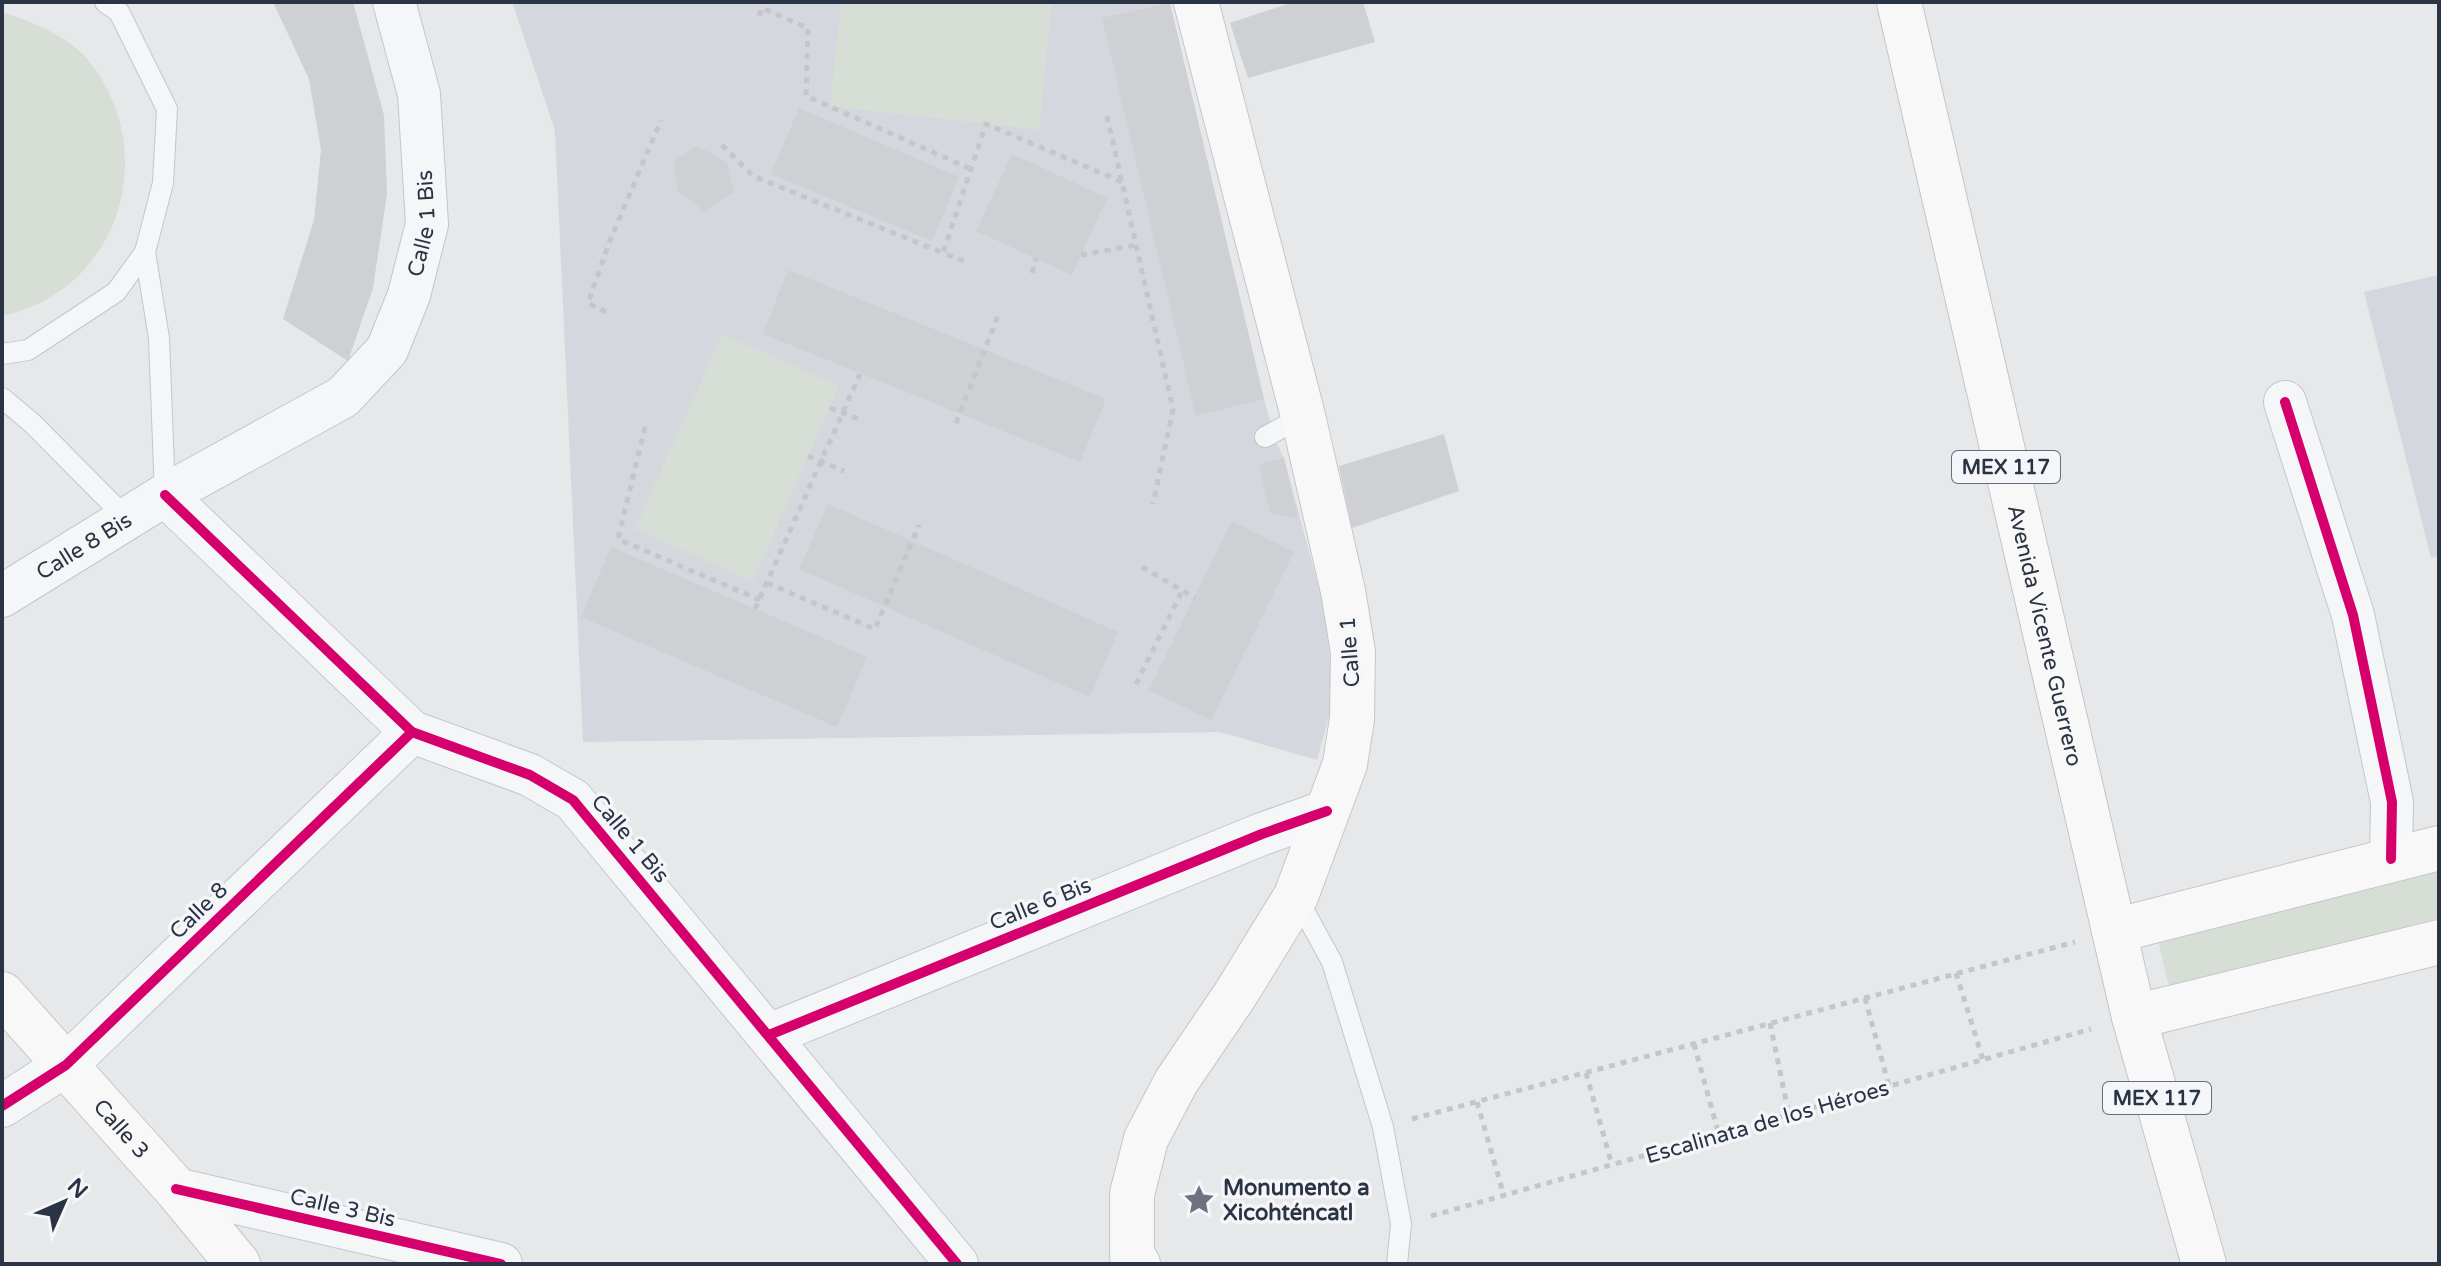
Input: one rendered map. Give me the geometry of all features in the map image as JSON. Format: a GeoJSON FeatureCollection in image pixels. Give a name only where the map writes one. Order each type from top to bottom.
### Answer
{"type":"FeatureCollection","features":[{"type":"Feature","properties":{"kind":"main road","name":"Calle 1"},"geometry":{"type":"LineString","coordinates":[[1132,1261],[1132,1194],[1146,1139],[1176,1082],[1235,995],[1296,896],[1345,764],[1352,719],[1353,652],[1343,591],[1303,416],[1196,2]]}},
{"type":"Feature","properties":{"kind":"main road","name":"Avenida Vicente Guerrero"},"geometry":{"type":"LineString","coordinates":[[1899,2],[2134,1017],[2204,1264]]}},
{"type":"Feature","properties":{"kind":"main road"},"geometry":{"type":"LineString","coordinates":[[2114,931],[2439,848]]}},
{"type":"Feature","properties":{"kind":"main road"},"geometry":{"type":"LineString","coordinates":[[2134,1017],[2439,942]]}},
{"type":"Feature","properties":{"kind":"main road","name":"Calle 3"},"geometry":{"type":"LineString","coordinates":[[2,994],[176,1189],[238,1264]]}},
{"type":"Feature","properties":{"kind":"street","name":"Calle 1 Bis"},"geometry":{"type":"LineString","coordinates":[[394,2],[419,94],[427,224],[409,295],[387,350],[343,397],[165,495],[412,732],[530,775],[573,800],[957,1264]]}},
{"type":"Feature","properties":{"kind":"street"},"geometry":{"type":"LineString","coordinates":[[2285,402],[2353,615],[2392,802],[2391,859]]}},
{"type":"Feature","properties":{"kind":"street","name":"Calle 8 Bis"},"geometry":{"type":"LineString","coordinates":[[2,596],[165,495]]}},
{"type":"Feature","properties":{"kind":"street","name":"Calle 8"},"geometry":{"type":"LineString","coordinates":[[2,1106],[66,1065],[412,732]]}},
{"type":"Feature","properties":{"kind":"street","name":"Calle 6 Bis"},"geometry":{"type":"LineString","coordinates":[[769,1035],[1248,840],[1327,811]]}},
{"type":"Feature","properties":{"kind":"street","name":"Calle 3 Bis"},"geometry":{"type":"LineString","coordinates":[[176,1189],[501,1264]]}},
{"type":"Feature","properties":{"kind":"lane"},"geometry":{"type":"LineString","coordinates":[[2,354],[28,350],[116,292],[145,252],[163,183],[167,109],[119,12],[105,2]]}},
{"type":"Feature","properties":{"kind":"lane"},"geometry":{"type":"LineString","coordinates":[[145,252],[159,338],[165,495]]}},
{"type":"Feature","properties":{"kind":"lane"},"geometry":{"type":"LineString","coordinates":[[2,398],[32,423],[126,518]]}},
{"type":"Feature","properties":{"kind":"lane"},"geometry":{"type":"LineString","coordinates":[[1265,437],[1303,416]]}},
{"type":"Feature","properties":{"kind":"lane"},"geometry":{"type":"LineString","coordinates":[[1296,896],[1332,962],[1383,1127],[1401,1224],[1397,1264]]}},
{"type":"Feature","properties":{"kind":"path"},"geometry":{"type":"LineString","coordinates":[[759,16],[762,8],[808,28],[806,96],[971,169]]}},
{"type":"Feature","properties":{"kind":"path"},"geometry":{"type":"LineString","coordinates":[[1107,116],[1173,409],[1153,504]]}},
{"type":"Feature","properties":{"kind":"path"},"geometry":{"type":"LineString","coordinates":[[606,312],[588,303],[609,243],[661,120]]}},
{"type":"Feature","properties":{"kind":"path"},"geometry":{"type":"LineString","coordinates":[[943,253],[986,124],[1122,182]]}},
{"type":"Feature","properties":{"kind":"path"},"geometry":{"type":"LineString","coordinates":[[722,145],[753,176],[964,261]]}},
{"type":"Feature","properties":{"kind":"path"},"geometry":{"type":"LineString","coordinates":[[1081,255],[1136,245]]}},
{"type":"Feature","properties":{"kind":"path"},"geometry":{"type":"LineString","coordinates":[[1032,273],[1036,258]]}},
{"type":"Feature","properties":{"kind":"path"},"geometry":{"type":"LineString","coordinates":[[956,423],[999,313]]}},
{"type":"Feature","properties":{"kind":"path"},"geometry":{"type":"LineString","coordinates":[[755,609],[860,374]]}},
{"type":"Feature","properties":{"kind":"path"},"geometry":{"type":"LineString","coordinates":[[830,408],[864,421]]}},
{"type":"Feature","properties":{"kind":"path"},"geometry":{"type":"LineString","coordinates":[[645,427],[618,539],[760,600]]}},
{"type":"Feature","properties":{"kind":"path"},"geometry":{"type":"LineString","coordinates":[[808,456],[844,471]]}},
{"type":"Feature","properties":{"kind":"path"},"geometry":{"type":"LineString","coordinates":[[767,583],[875,629],[919,525]]}},
{"type":"Feature","properties":{"kind":"path"},"geometry":{"type":"LineString","coordinates":[[1142,567],[1195,598]]}},
{"type":"Feature","properties":{"kind":"path"},"geometry":{"type":"LineString","coordinates":[[1136,684],[1182,591]]}},
{"type":"Feature","properties":{"kind":"path"},"geometry":{"type":"LineString","coordinates":[[1383,1127],[2114,931]]}},
{"type":"Feature","properties":{"kind":"path"},"geometry":{"type":"LineString","coordinates":[[1956,973],[1983,1060]]}},
{"type":"Feature","properties":{"kind":"path"},"geometry":{"type":"LineString","coordinates":[[1865,998],[1889,1086]]}},
{"type":"Feature","properties":{"kind":"path"},"geometry":{"type":"LineString","coordinates":[[1770,1023],[1789,1115]]}},
{"type":"Feature","properties":{"kind":"path"},"geometry":{"type":"LineString","coordinates":[[1694,1044],[1719,1135]]}},
{"type":"Feature","properties":{"kind":"path"},"geometry":{"type":"LineString","coordinates":[[1586,1073],[1612,1165]]}},
{"type":"Feature","properties":{"kind":"path"},"geometry":{"type":"LineString","coordinates":[[1477,1102],[1504,1196]]}},
{"type":"Feature","properties":{"kind":"shaded area"},"geometry":{"type":"Polygon","coordinates":[[[512,2],[1169,2],[1264,399],[1276,442],[1284,458],[1325,611],[1334,698],[1317,760],[1220,732],[583,742],[555,131],[512,2]]]}},
{"type":"Feature","properties":{"kind":"shaded area"},"geometry":{"type":"Polygon","coordinates":[[[841,2],[1052,2],[1039,130],[830,106],[841,2]]]}},
{"type":"Feature","properties":{"kind":"shaded area"},"geometry":{"type":"Polygon","coordinates":[[[2,12],[58,36],[87,59],[110,95],[122,134],[125,174],[117,212],[101,248],[76,278],[43,302],[2,316],[2,12]]]}},
{"type":"Feature","properties":{"kind":"shaded area"},"geometry":{"type":"Polygon","coordinates":[[[2439,275],[2439,556],[2431,558],[2364,292],[2439,275]]]}},
{"type":"Feature","properties":{"kind":"shaded area"},"geometry":{"type":"Polygon","coordinates":[[[722,334],[839,386],[753,581],[635,529],[722,334]]]}},
{"type":"Feature","properties":{"kind":"shaded area"},"geometry":{"type":"Polygon","coordinates":[[[2439,863],[2439,918],[2169,988],[2157,935],[2439,863]]]}},
{"type":"Feature","properties":{"kind":"building"},"geometry":{"type":"Polygon","coordinates":[[[273,2],[353,2],[384,115],[387,194],[373,288],[348,361],[283,319],[314,220],[321,150],[309,79],[273,2]]]}},
{"type":"Feature","properties":{"kind":"building"},"geometry":{"type":"Polygon","coordinates":[[[1293,2],[1363,2],[1375,42],[1248,78],[1230,23],[1293,2]]]}},
{"type":"Feature","properties":{"kind":"building"},"geometry":{"type":"Polygon","coordinates":[[[1170,3],[1264,399],[1196,416],[1102,18],[1170,3]]]}},
{"type":"Feature","properties":{"kind":"building"},"geometry":{"type":"Polygon","coordinates":[[[799,108],[959,177],[932,241],[771,174],[799,108]]]}},
{"type":"Feature","properties":{"kind":"building"},"geometry":{"type":"Polygon","coordinates":[[[697,146],[727,162],[734,192],[704,211],[678,192],[674,161],[697,146]]]}},
{"type":"Feature","properties":{"kind":"building"},"geometry":{"type":"Polygon","coordinates":[[[1012,154],[1107,198],[1072,275],[976,231],[1012,154]]]}},
{"type":"Feature","properties":{"kind":"building"},"geometry":{"type":"Polygon","coordinates":[[[788,270],[1106,399],[1080,462],[763,334],[788,270]]]}},
{"type":"Feature","properties":{"kind":"building"},"geometry":{"type":"Polygon","coordinates":[[[1444,434],[1459,491],[1352,528],[1339,466],[1444,434]]]}},
{"type":"Feature","properties":{"kind":"building"},"geometry":{"type":"Polygon","coordinates":[[[1284,458],[1298,518],[1270,513],[1259,464],[1284,458]]]}},
{"type":"Feature","properties":{"kind":"building"},"geometry":{"type":"Polygon","coordinates":[[[828,504],[1118,632],[1090,697],[799,569],[828,504]]]}},
{"type":"Feature","properties":{"kind":"building"},"geometry":{"type":"Polygon","coordinates":[[[1232,521],[1294,552],[1211,720],[1149,690],[1232,521]]]}},
{"type":"Feature","properties":{"kind":"building"},"geometry":{"type":"Polygon","coordinates":[[[611,547],[867,657],[837,727],[581,617],[611,547]]]}},
{"type":"Feature","properties":{"kind":"cycle path"},"geometry":{"type":"LineString","coordinates":[[2285,402],[2353,615],[2392,802],[2391,859]]}},
{"type":"Feature","properties":{"kind":"cycle path"},"geometry":{"type":"LineString","coordinates":[[165,495],[412,732],[530,775],[573,800],[957,1264]]}},
{"type":"Feature","properties":{"kind":"cycle path"},"geometry":{"type":"LineString","coordinates":[[2,1106],[66,1065],[412,732]]}},
{"type":"Feature","properties":{"kind":"cycle path"},"geometry":{"type":"LineString","coordinates":[[769,1035],[1262,834],[1327,811]]}},
{"type":"Feature","properties":{"kind":"cycle path"},"geometry":{"type":"LineString","coordinates":[[176,1189],[501,1264]]}},
{"type":"Feature","properties":{"kind":"place","name":"Monumento a Xicohténcatl"},"geometry":{"type":"Point","coordinates":[1199,1200]}}]}
